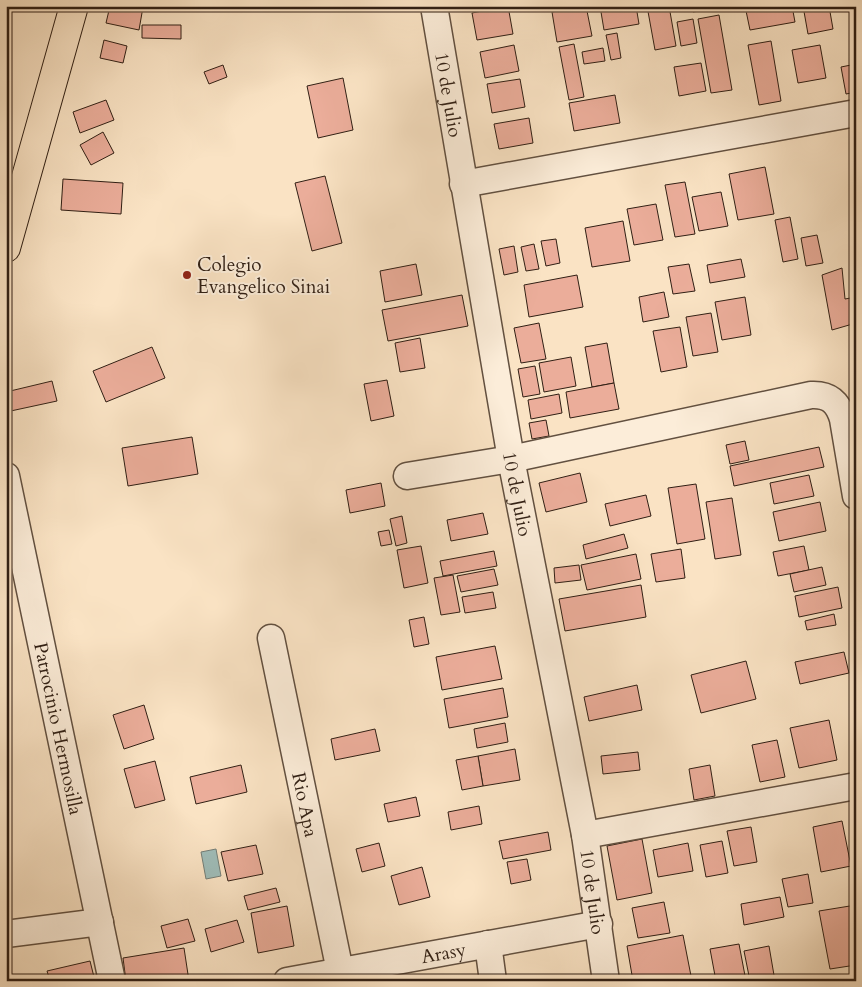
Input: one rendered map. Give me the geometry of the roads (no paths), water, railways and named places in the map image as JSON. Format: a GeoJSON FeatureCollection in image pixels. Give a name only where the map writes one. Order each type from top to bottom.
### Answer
{"type":"FeatureCollection","features":[{"type":"Feature","properties":{"kind":"main road"},"geometry":{"type":"LineString","coordinates":[[6,248],[74,6]]}},
{"type":"Feature","properties":{"kind":"street","name":"10 de Julio"},"geometry":{"type":"LineString","coordinates":[[434,6],[463,184],[512,459],[585,835],[606,981]]}},
{"type":"Feature","properties":{"kind":"street"},"geometry":{"type":"LineString","coordinates":[[463,184],[856,113]]}},
{"type":"Feature","properties":{"kind":"street"},"geometry":{"type":"LineString","coordinates":[[407,476],[512,459],[811,394],[822,394],[840,407],[856,496]]}},
{"type":"Feature","properties":{"kind":"street","name":"Patrocinio Hermosilla"},"geometry":{"type":"LineString","coordinates":[[6,476],[112,981]]}},
{"type":"Feature","properties":{"kind":"street","name":"Rio Apa"},"geometry":{"type":"LineString","coordinates":[[271,638],[340,971]]}},
{"type":"Feature","properties":{"kind":"street"},"geometry":{"type":"LineString","coordinates":[[585,835],[856,786]]}},
{"type":"Feature","properties":{"kind":"street"},"geometry":{"type":"LineString","coordinates":[[6,934],[100,922]]}},
{"type":"Feature","properties":{"kind":"street","name":"Arasy"},"geometry":{"type":"LineString","coordinates":[[287,981],[598,924]]}},
{"type":"Feature","properties":{"kind":"street"},"geometry":{"type":"LineString","coordinates":[[488,944],[493,981]]}},
{"type":"Feature","properties":{"kind":"water"},"geometry":{"type":"Polygon","coordinates":[[[216,849],[221,876],[206,879],[201,852],[216,849]]]}},
{"type":"Feature","properties":{"kind":"place","name":"Colegio Evangelico Sinai"},"geometry":{"type":"Point","coordinates":[187,275]}}]}
